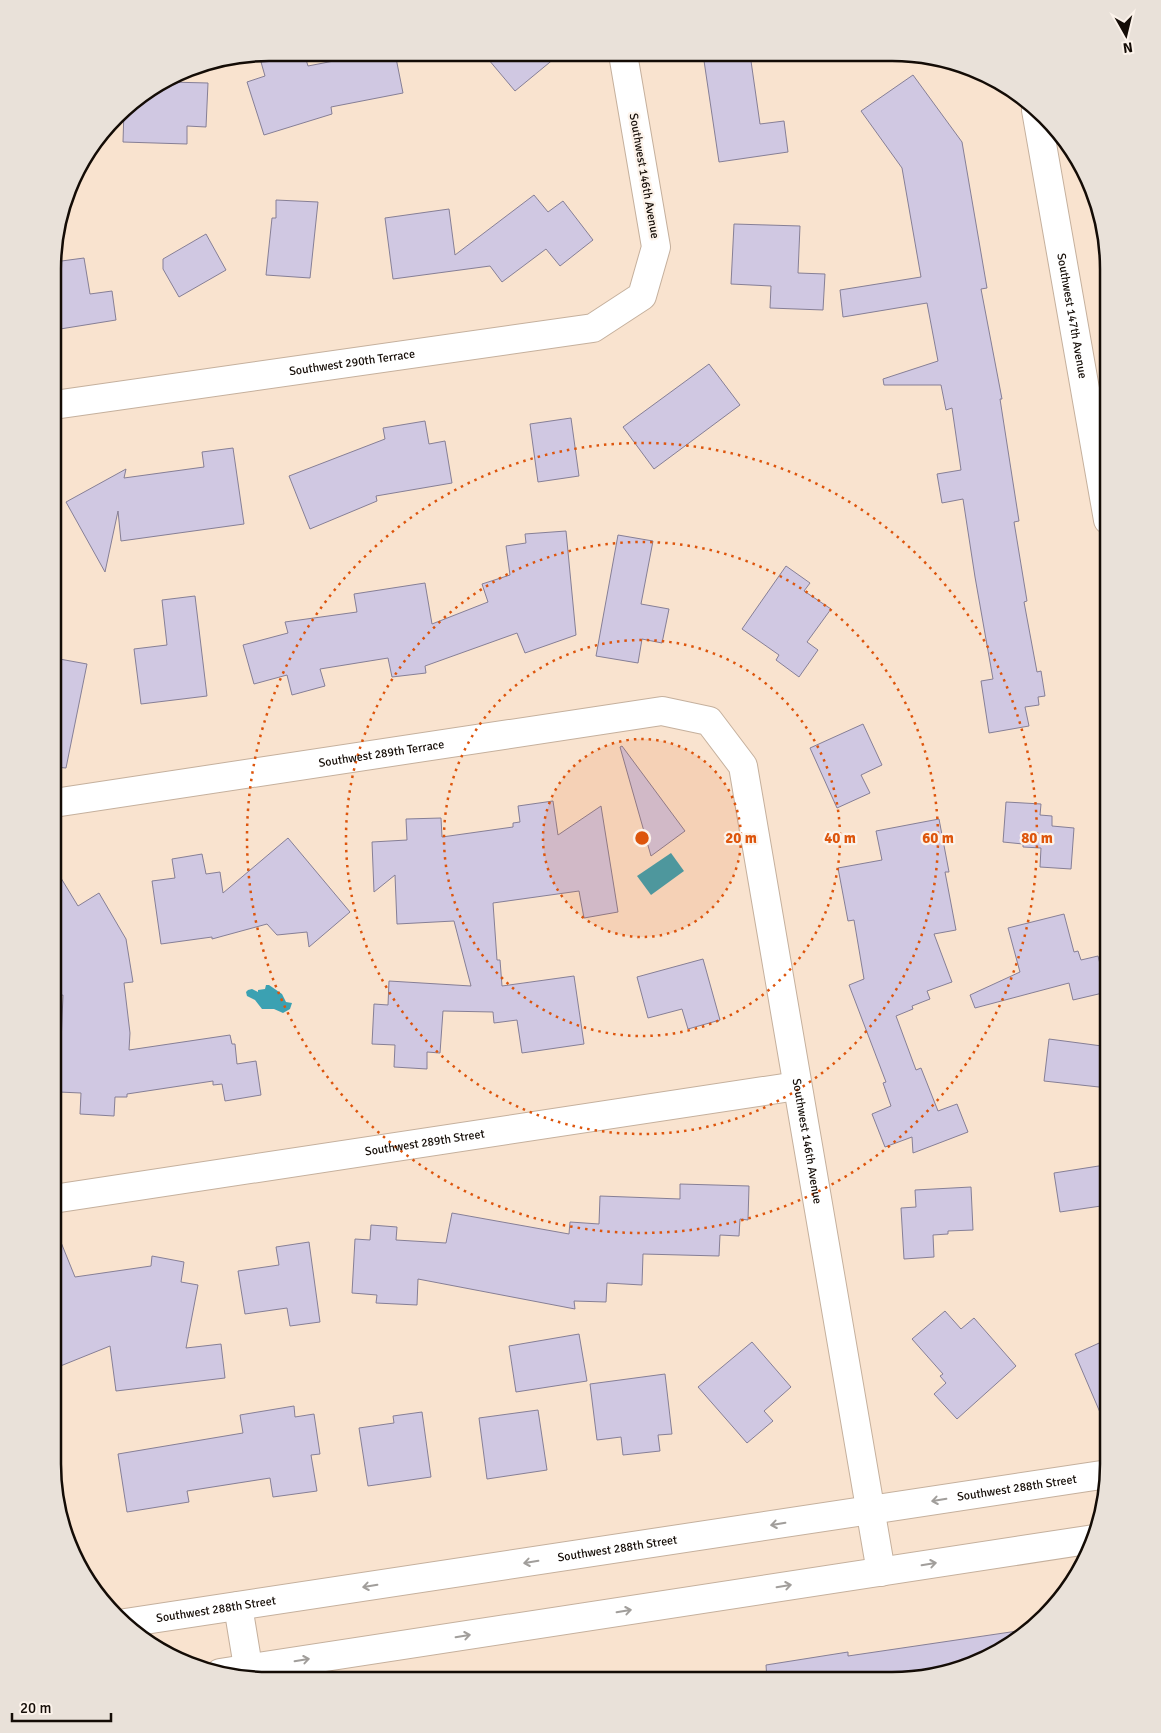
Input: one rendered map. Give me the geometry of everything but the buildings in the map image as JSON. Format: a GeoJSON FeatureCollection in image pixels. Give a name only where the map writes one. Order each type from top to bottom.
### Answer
{"type":"FeatureCollection","features":[{"type":"Feature","properties":{"kind":"street","name":"Southwest 146th Avenue"},"geometry":{"type":"LineString","coordinates":[[624,61],[656,247],[642,296]]}},
{"type":"Feature","properties":{"kind":"street","name":"Southwest 147th Avenue"},"geometry":{"type":"LineString","coordinates":[[1038,121],[1100,474]]}},
{"type":"Feature","properties":{"kind":"street","name":"Southwest 290th Terrace"},"geometry":{"type":"LineString","coordinates":[[61,404],[593,328],[642,296]]}},
{"type":"Feature","properties":{"kind":"street","name":"Southwest 289th Terrace"},"geometry":{"type":"LineString","coordinates":[[61,802],[662,711],[709,721]]}},
{"type":"Feature","properties":{"kind":"street","name":"Southwest 146th Avenue"},"geometry":{"type":"LineString","coordinates":[[709,721],[743,766],[881,1572]]}},
{"type":"Feature","properties":{"kind":"street","name":"Southwest 289th Street"},"geometry":{"type":"LineString","coordinates":[[61,1198],[797,1086]]}},
{"type":"Feature","properties":{"kind":"street","name":"Southwest 288th Street"},"geometry":{"type":"LineString","coordinates":[[134,1622],[1099,1475]]}},
{"type":"Feature","properties":{"kind":"street"},"geometry":{"type":"LineString","coordinates":[[264,1672],[1085,1540]]}},
{"type":"Feature","properties":{"kind":"street"},"geometry":{"type":"LineString","coordinates":[[238,1606],[248,1670]]}},
{"type":"Feature","properties":{"kind":"water"},"geometry":{"type":"Polygon","coordinates":[[[671,853],[684,871],[651,895],[637,876],[671,853]]]}},
{"type":"Feature","properties":{"kind":"water"},"geometry":{"type":"Polygon","coordinates":[[[266,985],[282,994],[286,1002],[292,1003],[290,1009],[283,1013],[274,1009],[262,1009],[255,1000],[247,996],[246,992],[248,990],[252,989],[258,992],[258,990],[265,989],[266,985]]]}}]}
